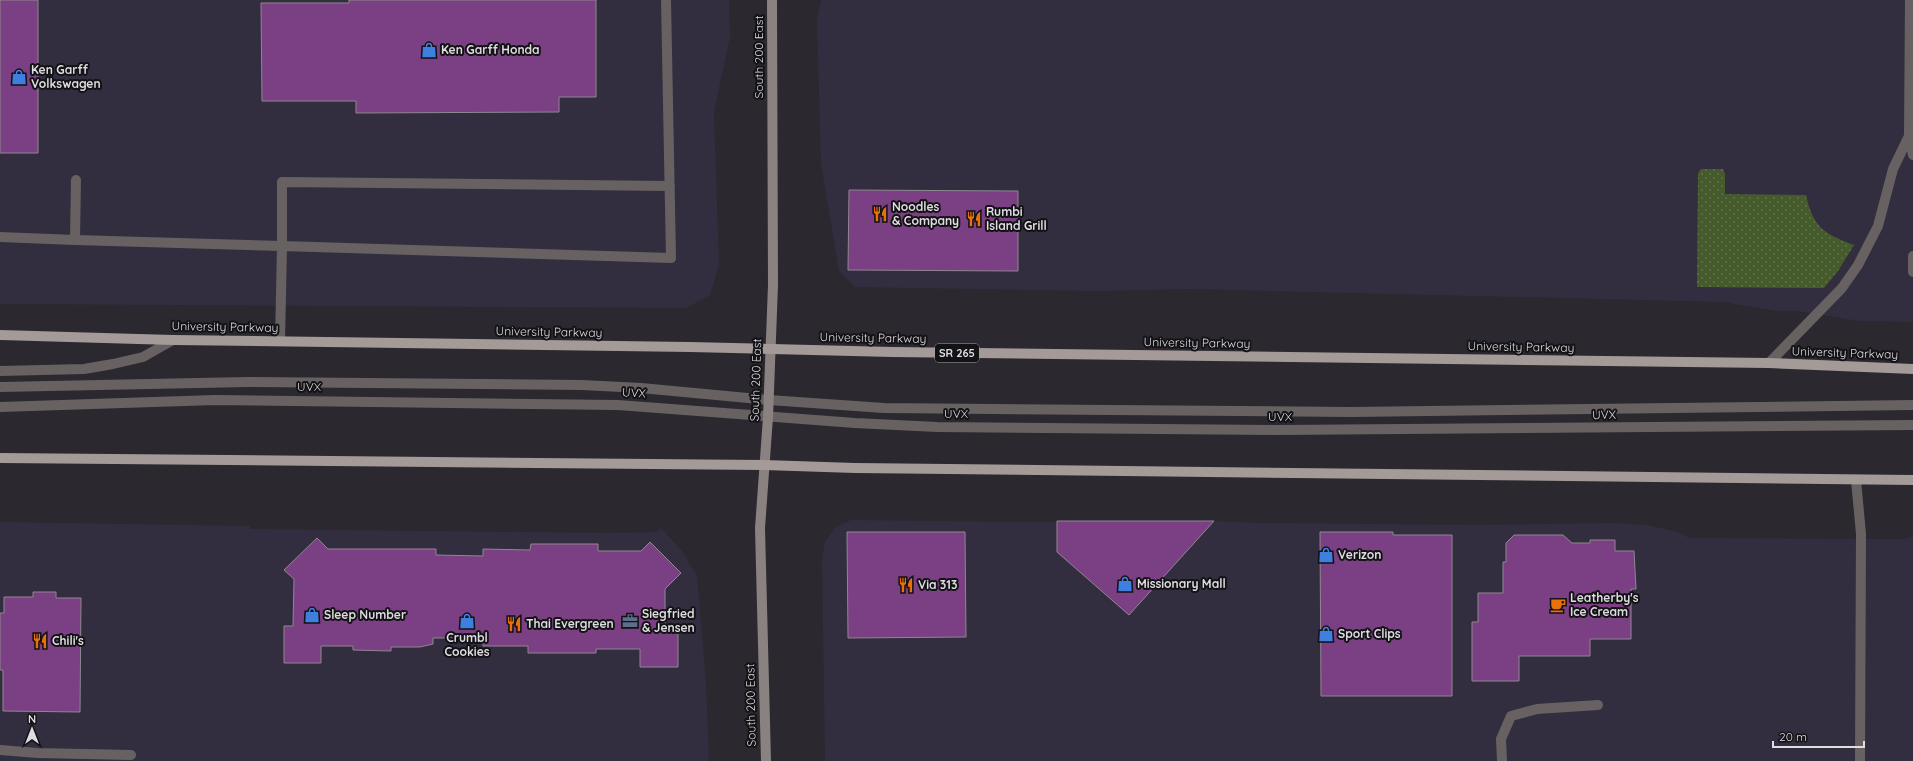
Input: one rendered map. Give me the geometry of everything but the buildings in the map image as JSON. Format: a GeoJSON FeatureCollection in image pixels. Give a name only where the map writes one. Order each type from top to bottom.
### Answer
{"type":"FeatureCollection","features":[{"type":"Feature","properties":{"kind":"main road","name":"University Parkway"},"geometry":{"type":"LineString","coordinates":[[0,335],[173,340],[1769,364],[1913,369]]}},
{"type":"Feature","properties":{"kind":"main road"},"geometry":{"type":"LineString","coordinates":[[0,458],[764,465],[855,468],[1913,480]]}},
{"type":"Feature","properties":{"kind":"street","name":"South 200 East"},"geometry":{"type":"LineString","coordinates":[[766,761],[760,528],[769,400],[773,265],[772,0]]}},
{"type":"Feature","properties":{"kind":"lane"},"geometry":{"type":"LineString","coordinates":[[0,237],[671,258],[666,0]]}},
{"type":"Feature","properties":{"kind":"lane"},"geometry":{"type":"LineString","coordinates":[[1910,0],[1909,136],[1913,155]]}},
{"type":"Feature","properties":{"kind":"lane"},"geometry":{"type":"LineString","coordinates":[[1769,364],[1842,288],[1858,265],[1878,226],[1893,169],[1909,136]]}},
{"type":"Feature","properties":{"kind":"lane"},"geometry":{"type":"LineString","coordinates":[[75,240],[76,180]]}},
{"type":"Feature","properties":{"kind":"lane"},"geometry":{"type":"LineString","coordinates":[[280,341],[282,182],[670,186]]}},
{"type":"Feature","properties":{"kind":"lane"},"geometry":{"type":"LineString","coordinates":[[1913,256],[1913,272]]}},
{"type":"Feature","properties":{"kind":"lane"},"geometry":{"type":"LineString","coordinates":[[0,371],[84,369],[113,364],[143,357],[173,340]]}},
{"type":"Feature","properties":{"kind":"lane"},"geometry":{"type":"LineString","coordinates":[[0,387],[248,382],[575,385],[641,388],[769,400],[884,408],[1343,412],[1644,410],[1913,405]]}},
{"type":"Feature","properties":{"kind":"lane","name":"UVX"},"geometry":{"type":"LineString","coordinates":[[0,407],[214,400],[618,404],[768,417],[937,427],[1280,430],[1913,425]]}},
{"type":"Feature","properties":{"kind":"lane"},"geometry":{"type":"LineString","coordinates":[[1856,480],[1861,534],[1860,761]]}},
{"type":"Feature","properties":{"kind":"lane"},"geometry":{"type":"LineString","coordinates":[[1502,761],[1501,739],[1511,716],[1538,709],[1598,705]]}},
{"type":"Feature","properties":{"kind":"lane"},"geometry":{"type":"LineString","coordinates":[[0,750],[38,753],[131,755]]}},
{"type":"Feature","properties":{"kind":"shaded area"},"geometry":{"type":"Polygon","coordinates":[[[0,0],[729,0],[730,37],[714,112],[719,265],[710,295],[686,308],[0,304],[0,0]]]}},
{"type":"Feature","properties":{"kind":"shaded area"},"geometry":{"type":"Polygon","coordinates":[[[821,0],[1913,0],[1913,322],[1859,321],[1798,311],[1776,311],[1723,302],[1193,289],[1098,291],[855,287],[839,271],[821,164],[817,19],[821,0]]]}},
{"type":"Feature","properties":{"kind":"shaded area"},"geometry":{"type":"Polygon","coordinates":[[[851,520],[1019,522],[1214,521],[1262,523],[1475,525],[1615,523],[1647,525],[1678,532],[1689,538],[1904,539],[1913,536],[1913,761],[825,761],[822,557],[825,541],[836,527],[851,520]]]}},
{"type":"Feature","properties":{"kind":"shaded area"},"geometry":{"type":"Polygon","coordinates":[[[0,522],[250,526],[250,529],[610,533],[656,532],[661,528],[682,551],[697,576],[706,682],[709,761],[0,761],[0,522]]]}},
{"type":"Feature","properties":{"kind":"green space"},"geometry":{"type":"Polygon","coordinates":[[[1701,169],[1723,169],[1725,174],[1725,194],[1806,195],[1812,215],[1821,228],[1827,233],[1854,245],[1838,271],[1824,288],[1697,287],[1698,173],[1701,169]]]}},
{"type":"Feature","properties":{"kind":"place","name":"Ken Garff Honda"},"geometry":{"type":"Point","coordinates":[429,50]}},
{"type":"Feature","properties":{"kind":"place","name":"Ken Garff Volkswagen"},"geometry":{"type":"Point","coordinates":[19,77]}},
{"type":"Feature","properties":{"kind":"place","name":"Noodles & Company"},"geometry":{"type":"Point","coordinates":[880,214]}},
{"type":"Feature","properties":{"kind":"place","name":"Rumbi Island Grill"},"geometry":{"type":"Point","coordinates":[974,219]}},
{"type":"Feature","properties":{"kind":"place","name":"Verizon"},"geometry":{"type":"Point","coordinates":[1326,555]}},
{"type":"Feature","properties":{"kind":"place","name":"Missionary Mall"},"geometry":{"type":"Point","coordinates":[1125,584]}},
{"type":"Feature","properties":{"kind":"place","name":"Via 313"},"geometry":{"type":"Point","coordinates":[906,585]}},
{"type":"Feature","properties":{"kind":"place","name":"Leatherby's Ice Cream"},"geometry":{"type":"Point","coordinates":[1558,605]}},
{"type":"Feature","properties":{"kind":"place","name":"Sleep Number"},"geometry":{"type":"Point","coordinates":[312,615]}},
{"type":"Feature","properties":{"kind":"place","name":"Crumbl Cookies"},"geometry":{"type":"Point","coordinates":[467,621]}},
{"type":"Feature","properties":{"kind":"place","name":"Siegfried & Jensen"},"geometry":{"type":"Point","coordinates":[630,621]}},
{"type":"Feature","properties":{"kind":"place","name":"Thai Evergreen"},"geometry":{"type":"Point","coordinates":[514,624]}},
{"type":"Feature","properties":{"kind":"place","name":"Sport Clips"},"geometry":{"type":"Point","coordinates":[1326,634]}},
{"type":"Feature","properties":{"kind":"place","name":"Chili's"},"geometry":{"type":"Point","coordinates":[40,641]}}]}
